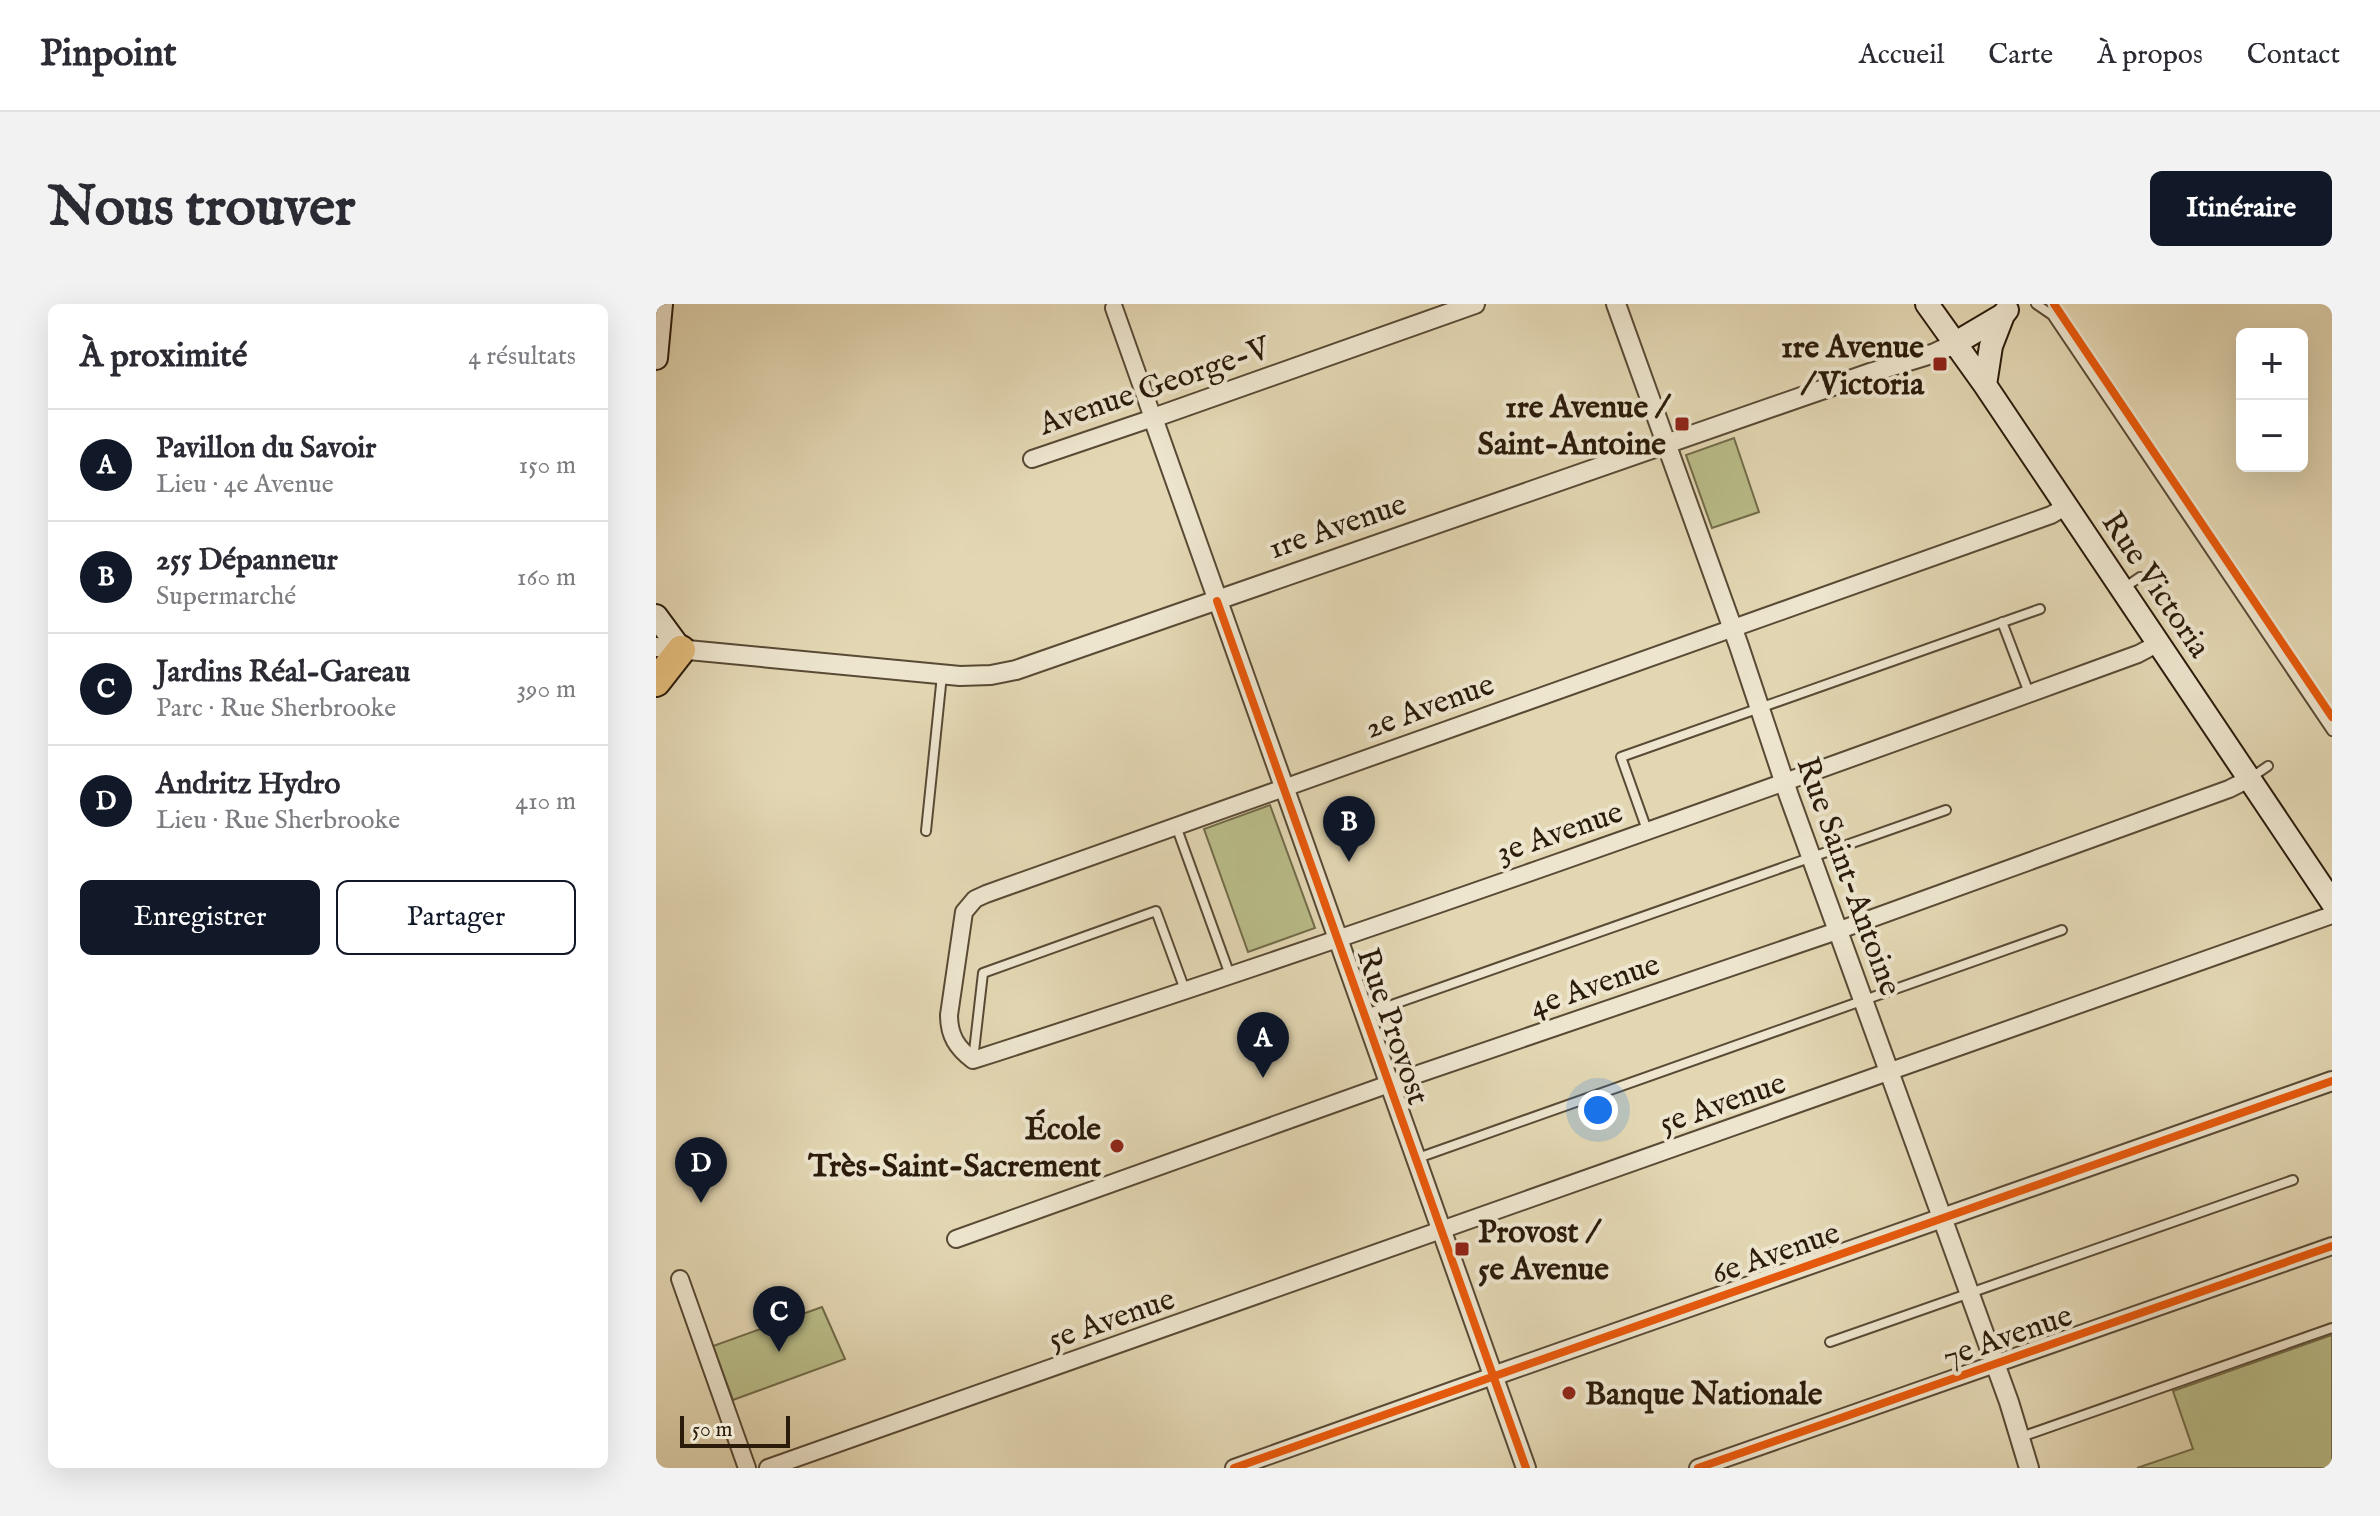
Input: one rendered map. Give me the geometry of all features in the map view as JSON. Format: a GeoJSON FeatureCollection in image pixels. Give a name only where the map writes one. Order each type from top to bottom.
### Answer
{"type":"FeatureCollection","features":[{"type":"Feature","properties":{"kind":"highway"},"geometry":{"type":"LineString","coordinates":[[656,682],[669,648]]}},
{"type":"Feature","properties":{"kind":"main road"},"geometry":{"type":"LineString","coordinates":[[656,358],[661,304]]}},
{"type":"Feature","properties":{"kind":"main road","name":"Rue Victoria"},"geometry":{"type":"LineString","coordinates":[[1927,304],[2067,506],[2131,583],[2159,643],[2332,902]]}},
{"type":"Feature","properties":{"kind":"main road"},"geometry":{"type":"LineString","coordinates":[[1936,304],[1956,324],[1977,330]]}},
{"type":"Feature","properties":{"kind":"main road"},"geometry":{"type":"LineString","coordinates":[[1985,385],[1991,346],[2007,310]]}},
{"type":"Feature","properties":{"kind":"main road","name":"1re Avenue"},"geometry":{"type":"LineString","coordinates":[[1954,344],[2007,310]]}},
{"type":"Feature","properties":{"kind":"main road"},"geometry":{"type":"LineString","coordinates":[[656,616],[669,648]]}},
{"type":"Feature","properties":{"kind":"street","name":"Avenue George-V"},"geometry":{"type":"LineString","coordinates":[[1032,459],[1475,304]]}},
{"type":"Feature","properties":{"kind":"street","name":"Rue Saint-Antoine"},"geometry":{"type":"LineString","coordinates":[[1616,304],[1837,931],[1996,1365],[2021,1437],[2023,1466]]}},
{"type":"Feature","properties":{"kind":"street","name":"Rue Provost"},"geometry":{"type":"LineString","coordinates":[[1113,306],[1526,1468]]}},
{"type":"Feature","properties":{"kind":"street","name":"1re Avenue"},"geometry":{"type":"LineString","coordinates":[[669,648],[942,674],[980,675],[1016,670],[1954,344]]}},
{"type":"Feature","properties":{"kind":"street","name":"2e Avenue"},"geometry":{"type":"LineString","coordinates":[[973,1060],[961,1051],[949,1029],[949,1015],[964,912],[975,899],[1284,786],[2051,515],[2067,506]]}},
{"type":"Feature","properties":{"kind":"street","name":"3e Avenue"},"geometry":{"type":"LineString","coordinates":[[973,1060],[1185,992],[1784,783],[2138,654],[2159,643]]}},
{"type":"Feature","properties":{"kind":"street","name":"4e Avenue"},"geometry":{"type":"LineString","coordinates":[[956,1239],[1389,1084],[1837,931],[2229,789],[2249,779]]}},
{"type":"Feature","properties":{"kind":"street","name":"5e Avenue"},"geometry":{"type":"LineString","coordinates":[[768,1468],[2332,915]]}},
{"type":"Feature","properties":{"kind":"street","name":"6e Avenue"},"geometry":{"type":"LineString","coordinates":[[1234,1468],[2332,1081]]}},
{"type":"Feature","properties":{"kind":"street","name":"7e Avenue"},"geometry":{"type":"LineString","coordinates":[[1698,1468],[2332,1246]]}},
{"type":"Feature","properties":{"kind":"street"},"geometry":{"type":"LineString","coordinates":[[680,1279],[747,1468]]}},
{"type":"Feature","properties":{"kind":"lane"},"geometry":{"type":"LineString","coordinates":[[2036,304],[2052,315],[2332,731]]}},
{"type":"Feature","properties":{"kind":"lane"},"geometry":{"type":"LineString","coordinates":[[1647,830],[1621,757],[2040,609]]}},
{"type":"Feature","properties":{"kind":"lane"},"geometry":{"type":"LineString","coordinates":[[2002,622],[2029,694]]}},
{"type":"Feature","properties":{"kind":"lane"},"geometry":{"type":"LineString","coordinates":[[926,831],[942,674]]}},
{"type":"Feature","properties":{"kind":"lane"},"geometry":{"type":"LineString","coordinates":[[2249,779],[2268,766]]}},
{"type":"Feature","properties":{"kind":"lane"},"geometry":{"type":"LineString","coordinates":[[1364,1015],[1946,810]]}},
{"type":"Feature","properties":{"kind":"lane"},"geometry":{"type":"LineString","coordinates":[[1176,826],[1230,976]]}},
{"type":"Feature","properties":{"kind":"lane"},"geometry":{"type":"LineString","coordinates":[[973,1060],[983,973],[1156,911],[1185,992]]}},
{"type":"Feature","properties":{"kind":"lane"},"geometry":{"type":"LineString","coordinates":[[1415,1159],[2062,930]]}},
{"type":"Feature","properties":{"kind":"lane"},"geometry":{"type":"LineString","coordinates":[[1830,1342],[2293,1180]]}},
{"type":"Feature","properties":{"kind":"lane"},"geometry":{"type":"LineString","coordinates":[[2021,1437],[2332,1328]]}},
{"type":"Feature","properties":{"kind":"green space"},"geometry":{"type":"Polygon","coordinates":[[[1734,438],[1759,512],[1712,528],[1686,455],[1734,438]]]}},
{"type":"Feature","properties":{"kind":"green space"},"geometry":{"type":"Polygon","coordinates":[[[1270,805],[1315,928],[1248,952],[1204,829],[1270,805]]]}},
{"type":"Feature","properties":{"kind":"green space"},"geometry":{"type":"Polygon","coordinates":[[[822,1307],[845,1359],[733,1400],[713,1346],[822,1307]]]}},
{"type":"Feature","properties":{"kind":"green space"},"geometry":{"type":"Polygon","coordinates":[[[2332,1335],[2332,1468],[2137,1468],[2193,1449],[2173,1391],[2332,1335]]]}},
{"type":"Feature","properties":{"kind":"cycle path"},"geometry":{"type":"LineString","coordinates":[[2054,304],[2332,717]]}},
{"type":"Feature","properties":{"kind":"cycle path"},"geometry":{"type":"LineString","coordinates":[[1217,601],[1526,1468]]}},
{"type":"Feature","properties":{"kind":"cycle path"},"geometry":{"type":"LineString","coordinates":[[1234,1468],[2332,1081]]}},
{"type":"Feature","properties":{"kind":"cycle path"},"geometry":{"type":"LineString","coordinates":[[1698,1468],[2332,1246]]}},
{"type":"Feature","properties":{"kind":"place","name":"1re Avenue / Victoria"},"geometry":{"type":"Point","coordinates":[1940,364]}},
{"type":"Feature","properties":{"kind":"place","name":"1re Avenue / Saint-Antoine"},"geometry":{"type":"Point","coordinates":[1682,424]}},
{"type":"Feature","properties":{"kind":"place","name":"255 Dépanneur"},"geometry":{"type":"Point","coordinates":[1349,862]}},
{"type":"Feature","properties":{"kind":"place","name":"Pavillon du Savoir"},"geometry":{"type":"Point","coordinates":[1263,1078]}},
{"type":"Feature","properties":{"kind":"place","name":"École Très-Saint-Sacrement"},"geometry":{"type":"Point","coordinates":[1117,1146]}},
{"type":"Feature","properties":{"kind":"place","name":"Andritz Hydro"},"geometry":{"type":"Point","coordinates":[701,1203]}},
{"type":"Feature","properties":{"kind":"place","name":"Provost / 5e Avenue"},"geometry":{"type":"Point","coordinates":[1462,1249]}},
{"type":"Feature","properties":{"kind":"place","name":"Jardins Réal-Gareau"},"geometry":{"type":"Point","coordinates":[779,1352]}},
{"type":"Feature","properties":{"kind":"place","name":"Banque Nationale"},"geometry":{"type":"Point","coordinates":[1569,1393]}}]}
